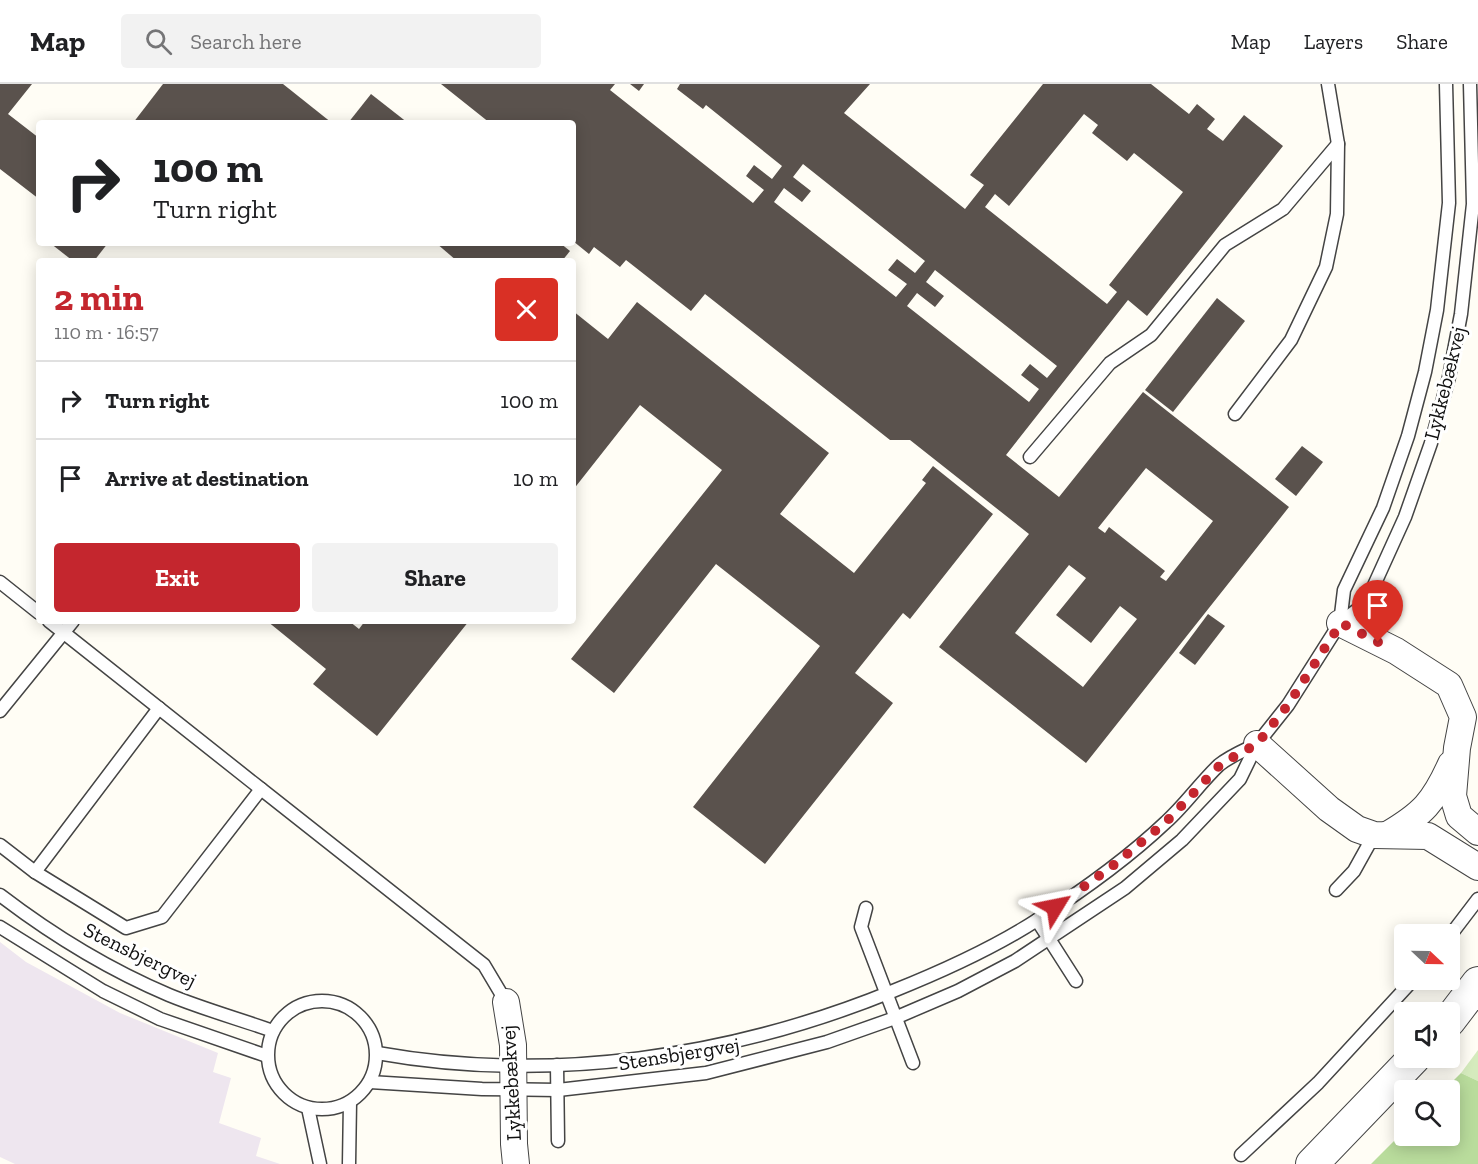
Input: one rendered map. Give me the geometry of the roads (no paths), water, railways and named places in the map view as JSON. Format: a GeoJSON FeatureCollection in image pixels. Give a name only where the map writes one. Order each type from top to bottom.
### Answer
{"type":"FeatureCollection","features":[{"type":"Feature","properties":{"kind":"street"},"geometry":{"type":"LineString","coordinates":[[1341,623],[1396,651],[1449,685],[1463,717],[1457,748],[1453,796],[1459,816],[1478,832]]}},
{"type":"Feature","properties":{"kind":"street"},"geometry":{"type":"LineString","coordinates":[[1257,744],[1329,809],[1357,829],[1380,835],[1428,836],[1478,867]]}},
{"type":"Feature","properties":{"kind":"street"},"geometry":{"type":"LineString","coordinates":[[1380,835],[1417,817],[1439,791],[1457,748]]}},
{"type":"Feature","properties":{"kind":"street"},"geometry":{"type":"LineString","coordinates":[[1460,1007],[1478,983]]}},
{"type":"Feature","properties":{"kind":"street","name":"Lykkebækvej"},"geometry":{"type":"LineString","coordinates":[[506,1002],[514,1078],[516,1164]]}},
{"type":"Feature","properties":{"kind":"street"},"geometry":{"type":"LineString","coordinates":[[1312,1164],[1404,1068]]}},
{"type":"Feature","properties":{"kind":"lane"},"geometry":{"type":"LineString","coordinates":[[1235,414],[1291,340],[1326,267],[1337,214],[1338,144],[1328,84]]}},
{"type":"Feature","properties":{"kind":"lane","name":"Lykkebækvej"},"geometry":{"type":"LineString","coordinates":[[1341,623],[1344,590],[1383,508],[1408,436],[1425,372],[1437,310],[1449,203],[1446,84]]}},
{"type":"Feature","properties":{"kind":"lane","name":"Lykkebækvej"},"geometry":{"type":"LineString","coordinates":[[980,979],[1050,940],[1125,888],[1182,840],[1240,779],[1257,744],[1288,705],[1341,623],[1366,603],[1405,517],[1431,443],[1449,377],[1461,314],[1473,204],[1470,84]]}},
{"type":"Feature","properties":{"kind":"lane"},"geometry":{"type":"LineString","coordinates":[[1030,457],[1110,363],[1151,335],[1225,245],[1283,209],[1338,144]]}},
{"type":"Feature","properties":{"kind":"lane"},"geometry":{"type":"LineString","coordinates":[[0,582],[36,611]]}},
{"type":"Feature","properties":{"kind":"lane"},"geometry":{"type":"LineString","coordinates":[[53,624],[484,964],[506,1002]]}},
{"type":"Feature","properties":{"kind":"lane"},"geometry":{"type":"LineString","coordinates":[[0,711],[70,624]]}},
{"type":"Feature","properties":{"kind":"lane"},"geometry":{"type":"LineString","coordinates":[[35,872],[159,708]]}},
{"type":"Feature","properties":{"kind":"lane","name":"Lykkebækvej"},"geometry":{"type":"LineString","coordinates":[[968,958],[1037,920],[1110,868],[1166,822],[1221,764],[1257,744]]}},
{"type":"Feature","properties":{"kind":"lane"},"geometry":{"type":"LineString","coordinates":[[0,844],[35,872],[126,928],[162,917],[261,789]]}},
{"type":"Feature","properties":{"kind":"lane"},"geometry":{"type":"LineString","coordinates":[[1336,890],[1354,871],[1380,835]]}},
{"type":"Feature","properties":{"kind":"lane","name":"Stensbjergvej"},"geometry":{"type":"LineString","coordinates":[[0,894],[62,938],[115,968],[170,995],[273,1031]]}},
{"type":"Feature","properties":{"kind":"lane"},"geometry":{"type":"LineString","coordinates":[[1459,924],[1478,899]]}},
{"type":"Feature","properties":{"kind":"lane"},"geometry":{"type":"LineString","coordinates":[[866,908],[861,927],[913,1063]]}},
{"type":"Feature","properties":{"kind":"lane"},"geometry":{"type":"LineString","coordinates":[[1037,920],[1076,981]]}},
{"type":"Feature","properties":{"kind":"lane"},"geometry":{"type":"LineString","coordinates":[[0,927],[85,981],[160,1019],[267,1056]]}},
{"type":"Feature","properties":{"kind":"lane","name":"Stensbjergvej"},"geometry":{"type":"LineString","coordinates":[[370,1082],[514,1078],[557,1065],[702,1049],[820,1019],[948,969],[968,958]]}},
{"type":"Feature","properties":{"kind":"lane","name":"Stensbjergvej"},"geometry":{"type":"LineString","coordinates":[[377,1053],[514,1078],[558,1090],[706,1072],[827,1042],[896,1018],[980,979]]}},
{"type":"Feature","properties":{"kind":"lane"},"geometry":{"type":"LineString","coordinates":[[1241,1155],[1318,1083],[1404,990]]}},
{"type":"Feature","properties":{"kind":"lane"},"geometry":{"type":"LineString","coordinates":[[312,1001],[328,1001],[343,1005],[362,1018],[374,1038],[377,1053],[370,1082],[350,1102],[323,1110],[308,1108],[284,1095],[269,1070],[267,1056],[273,1031],[285,1015],[298,1006],[312,1001]]}},
{"type":"Feature","properties":{"kind":"lane"},"geometry":{"type":"LineString","coordinates":[[557,1065],[558,1141]]}},
{"type":"Feature","properties":{"kind":"lane"},"geometry":{"type":"LineString","coordinates":[[349,1164],[350,1102]]}},
{"type":"Feature","properties":{"kind":"lane"},"geometry":{"type":"LineString","coordinates":[[308,1108],[320,1164]]}}]}
